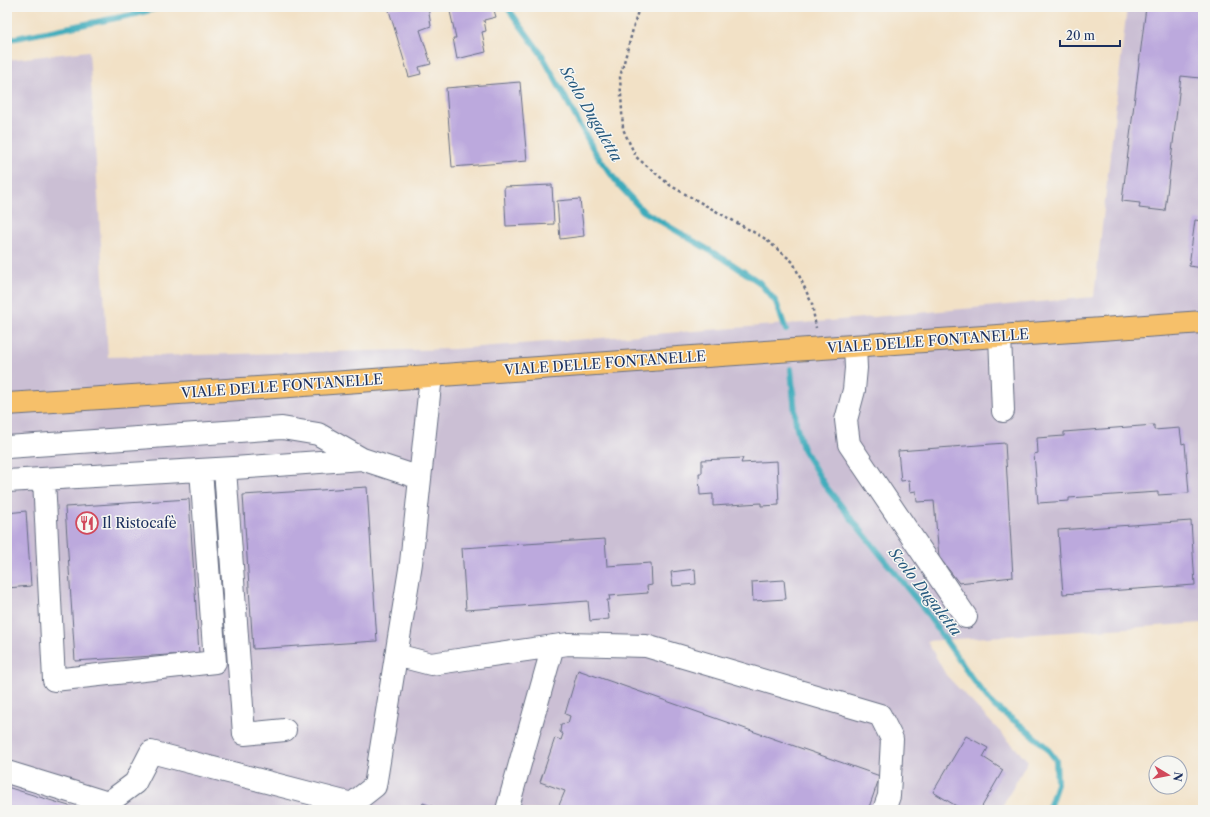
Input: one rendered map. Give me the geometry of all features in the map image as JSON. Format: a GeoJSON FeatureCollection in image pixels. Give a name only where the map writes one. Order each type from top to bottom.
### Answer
{"type":"FeatureCollection","features":[{"type":"Feature","properties":{"kind":"main road","name":"VIALE DELLE FONTANELLE"},"geometry":{"type":"LineString","coordinates":[[7,404],[1203,322]]}},
{"type":"Feature","properties":{"kind":"lane"},"geometry":{"type":"LineString","coordinates":[[1000,336],[1003,412]]}},
{"type":"Feature","properties":{"kind":"lane"},"geometry":{"type":"LineString","coordinates":[[855,346],[856,368],[854,390],[846,420],[849,444],[966,617]]}},
{"type":"Feature","properties":{"kind":"lane"},"geometry":{"type":"LineString","coordinates":[[7,772],[107,807],[135,783],[151,752],[352,804],[375,786],[412,563],[431,376]]}},
{"type":"Feature","properties":{"kind":"lane"},"geometry":{"type":"LineString","coordinates":[[7,447],[282,428],[318,434],[362,459],[420,478]]}},
{"type":"Feature","properties":{"kind":"lane"},"geometry":{"type":"LineString","coordinates":[[7,481],[225,469],[362,459]]}},
{"type":"Feature","properties":{"kind":"lane"},"geometry":{"type":"LineString","coordinates":[[225,469],[244,734],[285,730]]}},
{"type":"Feature","properties":{"kind":"lane"},"geometry":{"type":"LineString","coordinates":[[44,479],[54,680],[215,662],[201,470]]}},
{"type":"Feature","properties":{"kind":"lane"},"geometry":{"type":"LineString","coordinates":[[396,655],[431,664],[568,644],[646,646],[880,716],[892,740],[889,796],[884,810]]}},
{"type":"Feature","properties":{"kind":"lane"},"geometry":{"type":"LineString","coordinates":[[507,810],[553,646]]}},
{"type":"Feature","properties":{"kind":"path"},"geometry":{"type":"LineString","coordinates":[[639,7],[620,77],[623,129],[636,157],[671,186],[764,238],[793,262],[812,304],[818,348]]}},
{"type":"Feature","properties":{"kind":"shaded area"},"geometry":{"type":"Polygon","coordinates":[[[1127,7],[1203,7],[1203,623],[927,641],[946,675],[1028,761],[1000,810],[7,810],[7,60],[89,51],[108,357],[454,349],[829,321],[1094,297],[1127,7]]]}},
{"type":"Feature","properties":{"kind":"building"},"geometry":{"type":"Polygon","coordinates":[[[388,7],[428,7],[431,26],[420,30],[431,64],[419,67],[421,74],[409,77],[388,7]]]}},
{"type":"Feature","properties":{"kind":"building"},"geometry":{"type":"Polygon","coordinates":[[[449,7],[493,7],[496,17],[484,20],[486,31],[482,32],[486,52],[457,59],[453,38],[456,38],[449,7]]]}},
{"type":"Feature","properties":{"kind":"building"},"geometry":{"type":"Polygon","coordinates":[[[1146,7],[1203,7],[1203,53],[1200,78],[1181,76],[1165,211],[1139,208],[1140,203],[1122,201],[1146,7]]]}},
{"type":"Feature","properties":{"kind":"building"},"geometry":{"type":"Polygon","coordinates":[[[520,82],[527,161],[452,167],[446,88],[520,82]]]}},
{"type":"Feature","properties":{"kind":"building"},"geometry":{"type":"Polygon","coordinates":[[[552,185],[554,224],[506,226],[504,187],[552,185]]]}},
{"type":"Feature","properties":{"kind":"building"},"geometry":{"type":"Polygon","coordinates":[[[580,199],[584,236],[560,239],[557,201],[580,199]]]}},
{"type":"Feature","properties":{"kind":"building"},"geometry":{"type":"Polygon","coordinates":[[[1195,220],[1203,221],[1203,268],[1189,266],[1195,220]]]}},
{"type":"Feature","properties":{"kind":"building"},"geometry":{"type":"Polygon","coordinates":[[[1154,425],[1154,430],[1180,428],[1182,444],[1185,443],[1189,493],[1158,495],[1158,492],[1069,498],[1069,501],[1038,503],[1034,454],[1038,453],[1037,438],[1064,436],[1064,432],[1154,425]]]}},
{"type":"Feature","properties":{"kind":"building"},"geometry":{"type":"Polygon","coordinates":[[[1005,443],[1013,577],[959,583],[939,557],[934,501],[917,502],[916,491],[910,492],[909,480],[901,481],[898,451],[1005,443]]]}},
{"type":"Feature","properties":{"kind":"building"},"geometry":{"type":"Polygon","coordinates":[[[743,458],[741,463],[777,461],[779,505],[761,506],[761,503],[713,506],[713,494],[700,495],[699,473],[702,473],[702,460],[743,458]]]}},
{"type":"Feature","properties":{"kind":"building"},"geometry":{"type":"Polygon","coordinates":[[[367,487],[377,641],[253,649],[243,495],[367,487]]]}},
{"type":"Feature","properties":{"kind":"building"},"geometry":{"type":"Polygon","coordinates":[[[189,499],[199,653],[75,661],[65,507],[189,499]]]}},
{"type":"Feature","properties":{"kind":"building"},"geometry":{"type":"Polygon","coordinates":[[[26,511],[31,586],[7,588],[7,513],[26,511]]]}},
{"type":"Feature","properties":{"kind":"building"},"geometry":{"type":"Polygon","coordinates":[[[1191,521],[1195,585],[1063,594],[1058,530],[1191,521]]]}},
{"type":"Feature","properties":{"kind":"building"},"geometry":{"type":"Polygon","coordinates":[[[605,539],[607,566],[651,563],[652,585],[647,586],[648,593],[609,596],[610,600],[607,600],[609,619],[590,621],[588,601],[466,610],[462,548],[605,539]]]}},
{"type":"Feature","properties":{"kind":"building"},"geometry":{"type":"Polygon","coordinates":[[[695,569],[696,584],[673,586],[671,572],[695,569]]]}},
{"type":"Feature","properties":{"kind":"building"},"geometry":{"type":"Polygon","coordinates":[[[784,580],[786,599],[753,601],[752,582],[784,580]]]}},
{"type":"Feature","properties":{"kind":"building"},"geometry":{"type":"Polygon","coordinates":[[[578,670],[880,776],[868,810],[557,810],[565,791],[540,782],[555,738],[561,740],[563,734],[560,732],[561,724],[568,723],[570,716],[565,714],[578,670]]]}},
{"type":"Feature","properties":{"kind":"building"},"geometry":{"type":"Polygon","coordinates":[[[966,736],[988,748],[983,757],[1003,770],[980,810],[963,810],[933,792],[966,736]]]}},
{"type":"Feature","properties":{"kind":"building"},"geometry":{"type":"Polygon","coordinates":[[[7,787],[82,810],[7,810],[7,787]]]}},
{"type":"Feature","properties":{"kind":"building"},"geometry":{"type":"Polygon","coordinates":[[[423,803],[442,810],[421,810],[423,803]]]}},
{"type":"Feature","properties":{"kind":"waterway"},"geometry":{"type":"LineString","coordinates":[[7,39],[136,14],[160,7]]}},
{"type":"Feature","properties":{"kind":"waterway","name":"Scolo Dugaletta"},"geometry":{"type":"LineString","coordinates":[[507,7],[542,55],[596,154],[619,185],[643,211],[729,262],[759,282],[776,302],[786,330]]}},
{"type":"Feature","properties":{"kind":"waterway","name":"Scolo Dugaletta"},"geometry":{"type":"LineString","coordinates":[[791,369],[796,424],[803,449],[826,487],[921,605],[971,677],[994,706],[1023,727],[1046,747],[1056,760],[1057,784],[1050,805],[1046,810]]}},
{"type":"Feature","properties":{"kind":"place","name":"Il Ristocafè"},"geometry":{"type":"Point","coordinates":[87,523]}}]}
